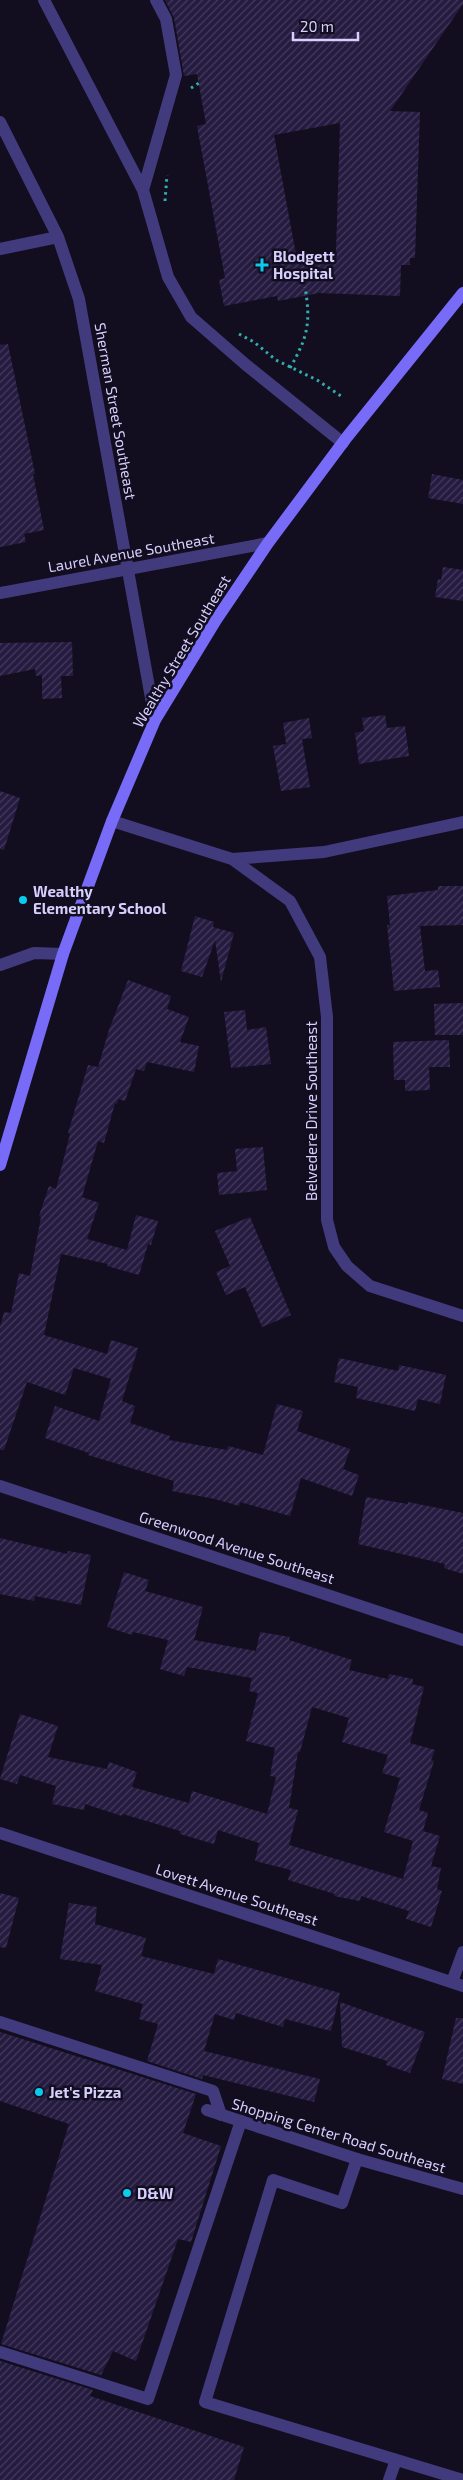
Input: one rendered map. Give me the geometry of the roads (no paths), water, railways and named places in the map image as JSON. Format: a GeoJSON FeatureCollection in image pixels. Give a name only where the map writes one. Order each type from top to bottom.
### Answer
{"type":"FeatureCollection","features":[{"type":"Feature","properties":{"kind":"main road","name":"Wealthy Street Southeast"},"geometry":{"type":"LineString","coordinates":[[0,1165],[2,1150],[63,954],[112,821],[155,720],[216,620],[268,543],[343,443],[463,293]]}},
{"type":"Feature","properties":{"kind":"street"},"geometry":{"type":"LineString","coordinates":[[59,0],[45,1],[143,190],[168,278],[191,316],[244,364],[343,443]]}},
{"type":"Feature","properties":{"kind":"street"},"geometry":{"type":"LineString","coordinates":[[143,190],[176,74],[166,19],[156,0]]}},
{"type":"Feature","properties":{"kind":"street","name":"Sherman Street Southeast"},"geometry":{"type":"LineString","coordinates":[[0,122],[58,237],[79,299],[155,720]]}},
{"type":"Feature","properties":{"kind":"street"},"geometry":{"type":"LineString","coordinates":[[0,249],[58,237]]}},
{"type":"Feature","properties":{"kind":"street","name":"Laurel Avenue Southeast"},"geometry":{"type":"LineString","coordinates":[[0,593],[268,543]]}},
{"type":"Feature","properties":{"kind":"street"},"geometry":{"type":"LineString","coordinates":[[112,821],[232,859],[324,852],[463,822]]}},
{"type":"Feature","properties":{"kind":"street","name":"Belvedere Drive Southeast"},"geometry":{"type":"LineString","coordinates":[[232,859],[290,901],[320,957],[327,1017],[327,1220],[334,1247],[347,1266],[370,1286],[463,1316]]}},
{"type":"Feature","properties":{"kind":"street"},"geometry":{"type":"LineString","coordinates":[[0,965],[34,953],[63,954]]}},
{"type":"Feature","properties":{"kind":"street","name":"Greenwood Avenue Southeast"},"geometry":{"type":"LineString","coordinates":[[0,1486],[463,1640]]}},
{"type":"Feature","properties":{"kind":"street","name":"Lovett Avenue Southeast"},"geometry":{"type":"LineString","coordinates":[[0,1833],[458,1984]]}},
{"type":"Feature","properties":{"kind":"street"},"geometry":{"type":"LineString","coordinates":[[458,1984],[463,1952]]}},
{"type":"Feature","properties":{"kind":"street"},"geometry":{"type":"LineString","coordinates":[[0,2022],[213,2091],[221,2115]]}},
{"type":"Feature","properties":{"kind":"street","name":"Shopping Center Road Southeast"},"geometry":{"type":"LineString","coordinates":[[207,2110],[357,2159],[463,2189]]}},
{"type":"Feature","properties":{"kind":"street"},"geometry":{"type":"LineString","coordinates":[[0,2352],[148,2399],[240,2121]]}},
{"type":"Feature","properties":{"kind":"street"},"geometry":{"type":"LineString","coordinates":[[357,2159],[342,2203],[273,2180],[205,2402],[463,2480]]}},
{"type":"Feature","properties":{"kind":"street"},"geometry":{"type":"LineString","coordinates":[[389,2480],[396,2460]]}},
{"type":"Feature","properties":{"kind":"place","name":"Blodgett Hospital"},"geometry":{"type":"Point","coordinates":[262,265]}},
{"type":"Feature","properties":{"kind":"place","name":"Wealthy Elementary School"},"geometry":{"type":"Point","coordinates":[23,900]}},
{"type":"Feature","properties":{"kind":"place","name":"Jet's Pizza"},"geometry":{"type":"Point","coordinates":[39,2092]}},
{"type":"Feature","properties":{"kind":"place","name":"D&W"},"geometry":{"type":"Point","coordinates":[127,2193]}}]}
